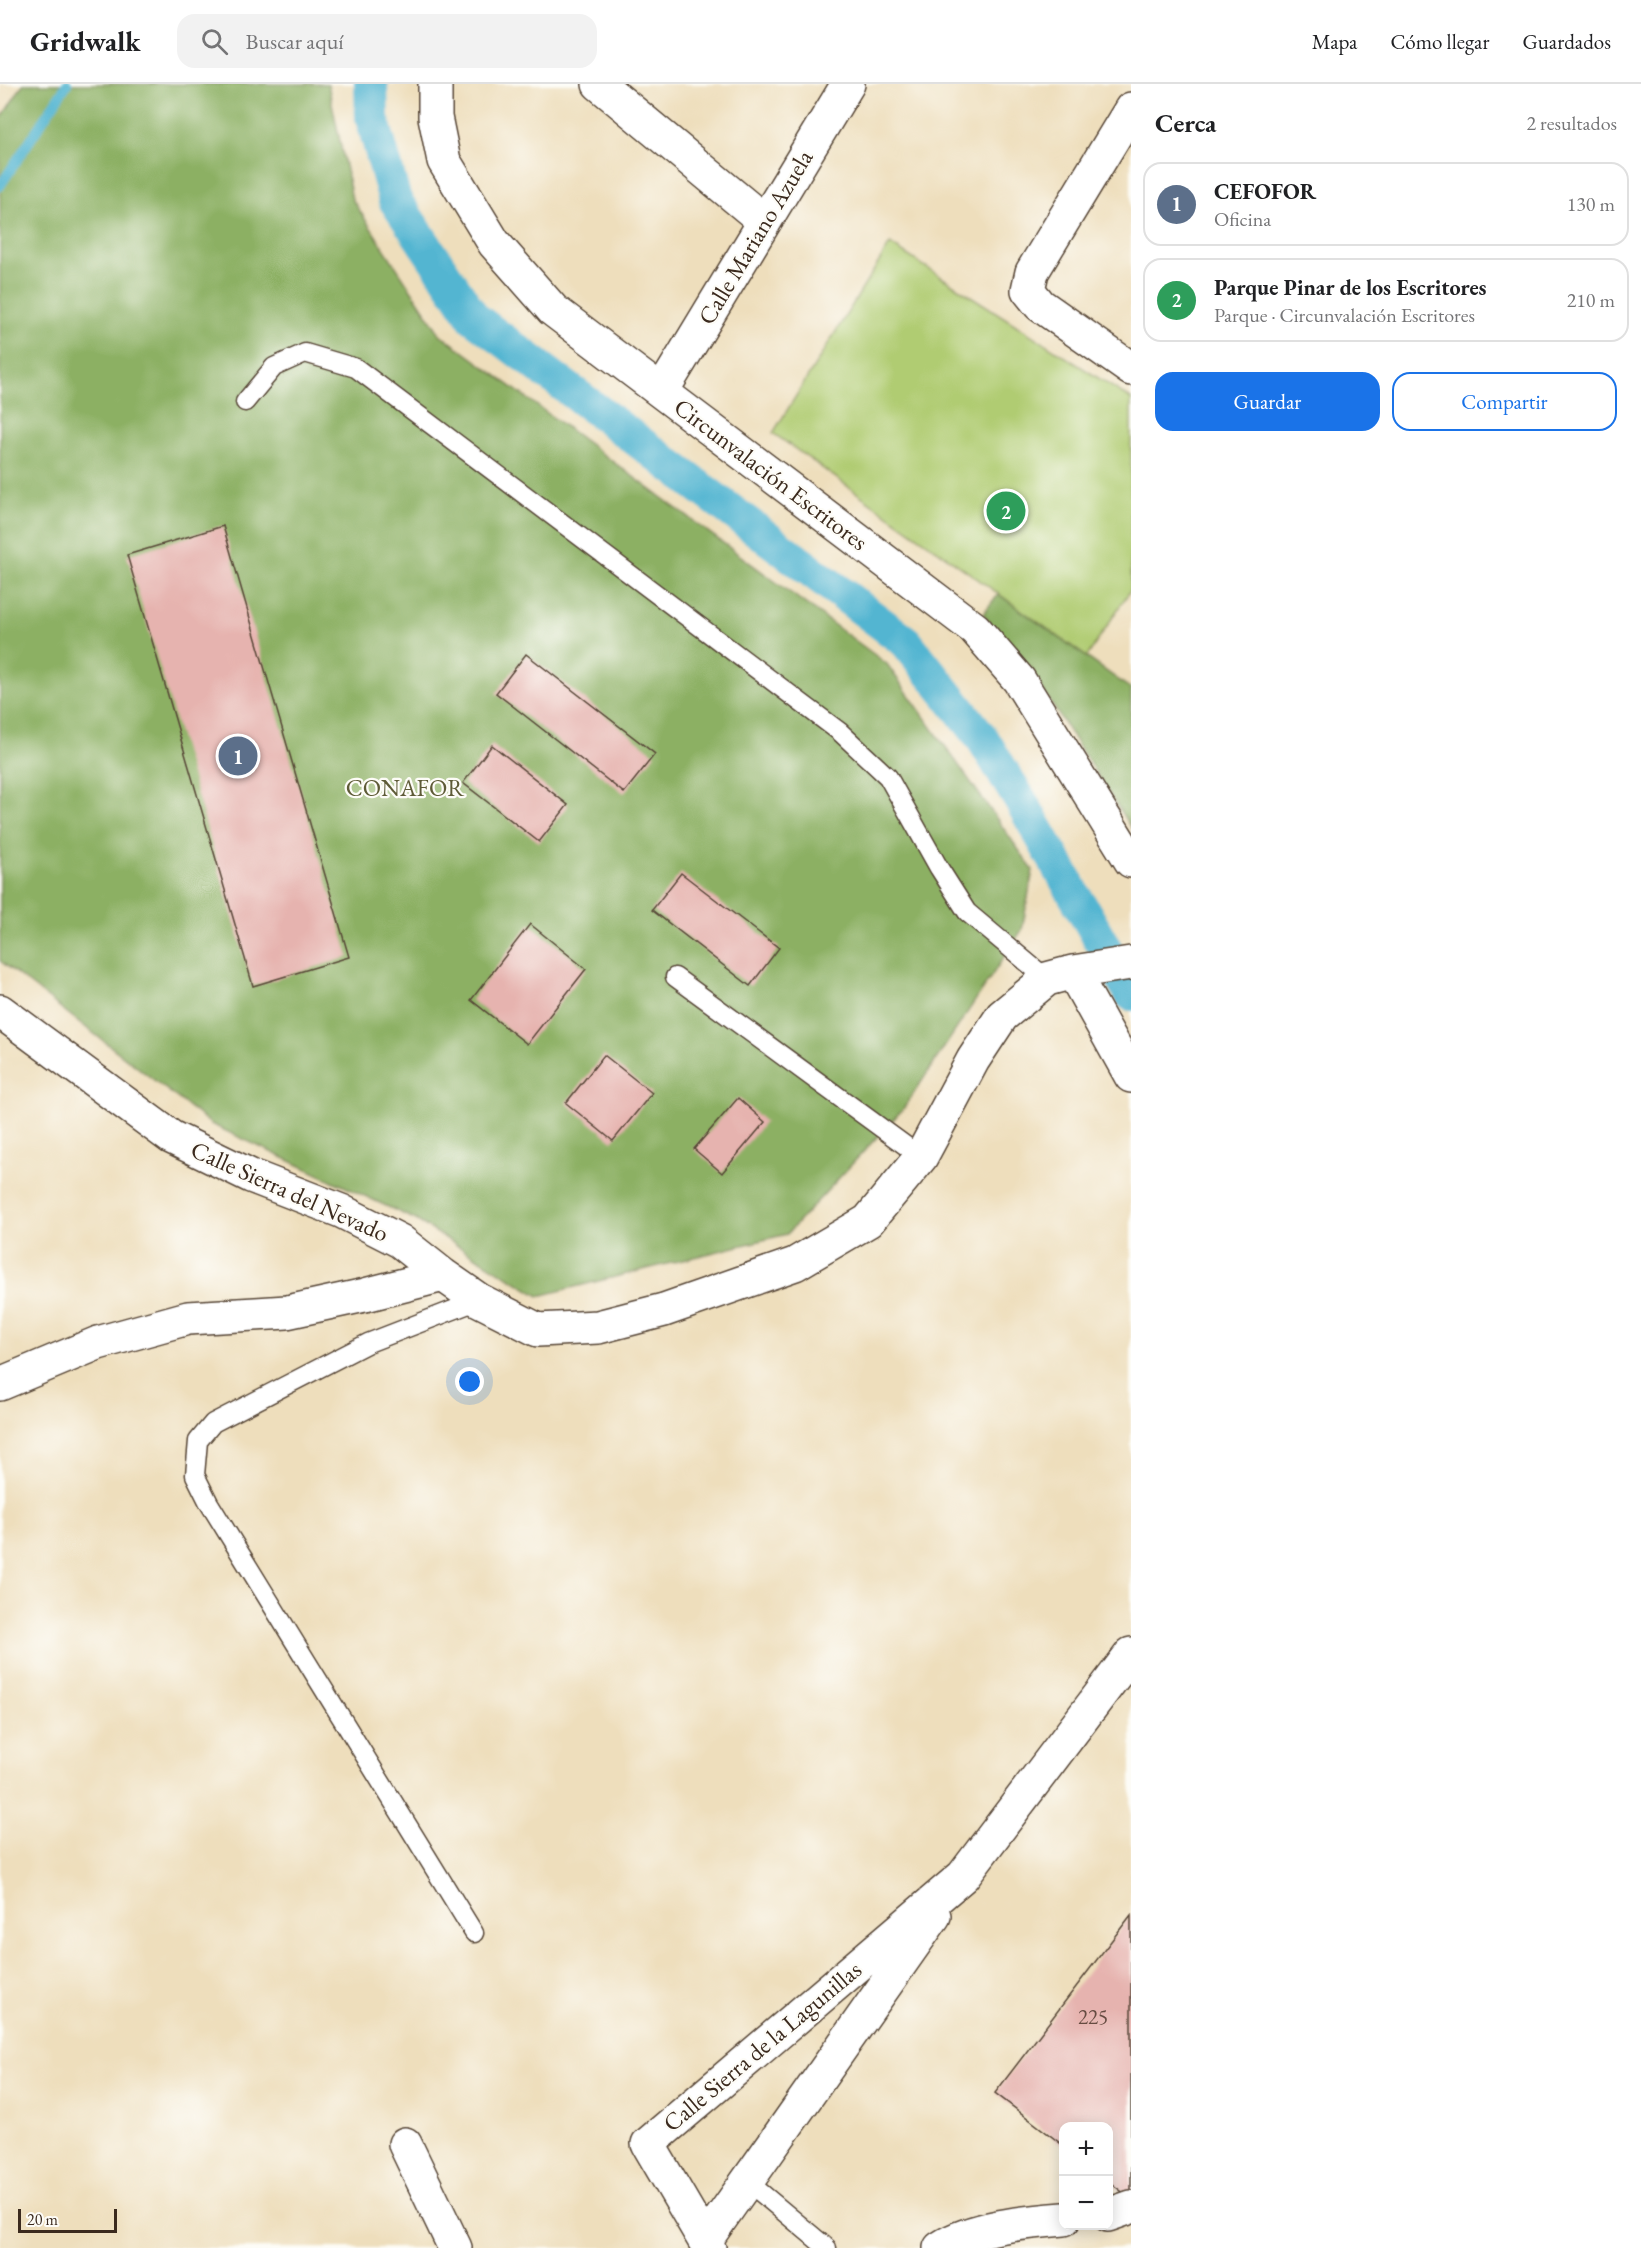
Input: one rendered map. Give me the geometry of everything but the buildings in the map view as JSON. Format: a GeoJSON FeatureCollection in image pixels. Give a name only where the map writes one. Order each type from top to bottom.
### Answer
{"type":"FeatureCollection","features":[{"type":"Feature","properties":{"kind":"street","name":"Circunvalación Escritores"},"geometry":{"type":"LineString","coordinates":[[435,84],[435,117],[444,161],[494,243],[553,309],[975,629],[1019,680],[1131,861]]}},
{"type":"Feature","properties":{"kind":"street"},"geometry":{"type":"LineString","coordinates":[[599,84],[764,221]]}},
{"type":"Feature","properties":{"kind":"street","name":"Calle Mariano Azuela"},"geometry":{"type":"LineString","coordinates":[[662,391],[848,84]]}},
{"type":"Feature","properties":{"kind":"street"},"geometry":{"type":"LineString","coordinates":[[1131,110],[1032,272],[1028,290],[1040,305],[1131,369]]}},
{"type":"Feature","properties":{"kind":"street","name":"Calle Sierra del Nevado"},"geometry":{"type":"LineString","coordinates":[[0,1011],[171,1137],[251,1176],[341,1211],[400,1241],[479,1300],[538,1330],[598,1327],[664,1310],[795,1264],[868,1221],[921,1157],[973,1060],[1002,1016],[1072,973],[1131,963]]}},
{"type":"Feature","properties":{"kind":"street"},"geometry":{"type":"LineString","coordinates":[[1072,973],[1131,1076]]}},
{"type":"Feature","properties":{"kind":"street"},"geometry":{"type":"LineString","coordinates":[[0,1384],[98,1343],[188,1318],[287,1312],[443,1275]]}},
{"type":"Feature","properties":{"kind":"street","name":"Calle Sierra de la Lagunillas"},"geometry":{"type":"LineString","coordinates":[[963,1876],[648,2144],[707,2244],[747,2181],[963,1876],[1131,1654]]}},
{"type":"Feature","properties":{"kind":"street"},"geometry":{"type":"LineString","coordinates":[[405,2145],[455,2248]]}},
{"type":"Feature","properties":{"kind":"street"},"geometry":{"type":"LineString","coordinates":[[1113,2213],[1131,2207]]}},
{"type":"Feature","properties":{"kind":"street"},"geometry":{"type":"LineString","coordinates":[[940,2248],[950,2241],[1016,2223],[1059,2219]]}},
{"type":"Feature","properties":{"kind":"lane"},"geometry":{"type":"LineString","coordinates":[[245,402],[274,367],[305,353],[356,368],[840,732],[888,777],[939,868],[967,912],[1072,973]]}},
{"type":"Feature","properties":{"kind":"lane"},"geometry":{"type":"LineString","coordinates":[[675,977],[921,1157]]}},
{"type":"Feature","properties":{"kind":"lane"},"geometry":{"type":"LineString","coordinates":[[474,1933],[209,1503],[195,1475],[198,1441],[213,1423],[368,1343],[479,1300]]}},
{"type":"Feature","properties":{"kind":"lane"},"geometry":{"type":"LineString","coordinates":[[747,2181],[826,2248]]}},
{"type":"Feature","properties":{"kind":"green space","name":"CONAFOR"},"geometry":{"type":"Polygon","coordinates":[[[23,84],[328,84],[352,199],[440,334],[887,664],[1033,870],[1022,930],[904,1108],[787,1234],[539,1296],[416,1220],[211,1124],[0,961],[0,120],[23,84]]]}},
{"type":"Feature","properties":{"kind":"green space"},"geometry":{"type":"Polygon","coordinates":[[[890,244],[1131,399],[1131,589],[1087,657],[773,433],[890,244]]]}},
{"type":"Feature","properties":{"kind":"green space"},"geometry":{"type":"Polygon","coordinates":[[[998,594],[1131,689],[1131,828],[1035,678],[983,614],[998,594]]]}},
{"type":"Feature","properties":{"kind":"waterway"},"geometry":{"type":"LineString","coordinates":[[0,186],[67,84]]}},
{"type":"Feature","properties":{"kind":"waterway"},"geometry":{"type":"LineString","coordinates":[[371,84],[372,118],[395,200],[474,318],[906,642],[982,738],[1025,808],[1131,994]]}},
{"type":"Feature","properties":{"kind":"place","name":"Parque Pinar de los Escritores"},"geometry":{"type":"Point","coordinates":[1006,511]}},
{"type":"Feature","properties":{"kind":"place","name":"CEFOFOR"},"geometry":{"type":"Point","coordinates":[238,756]}}]}
